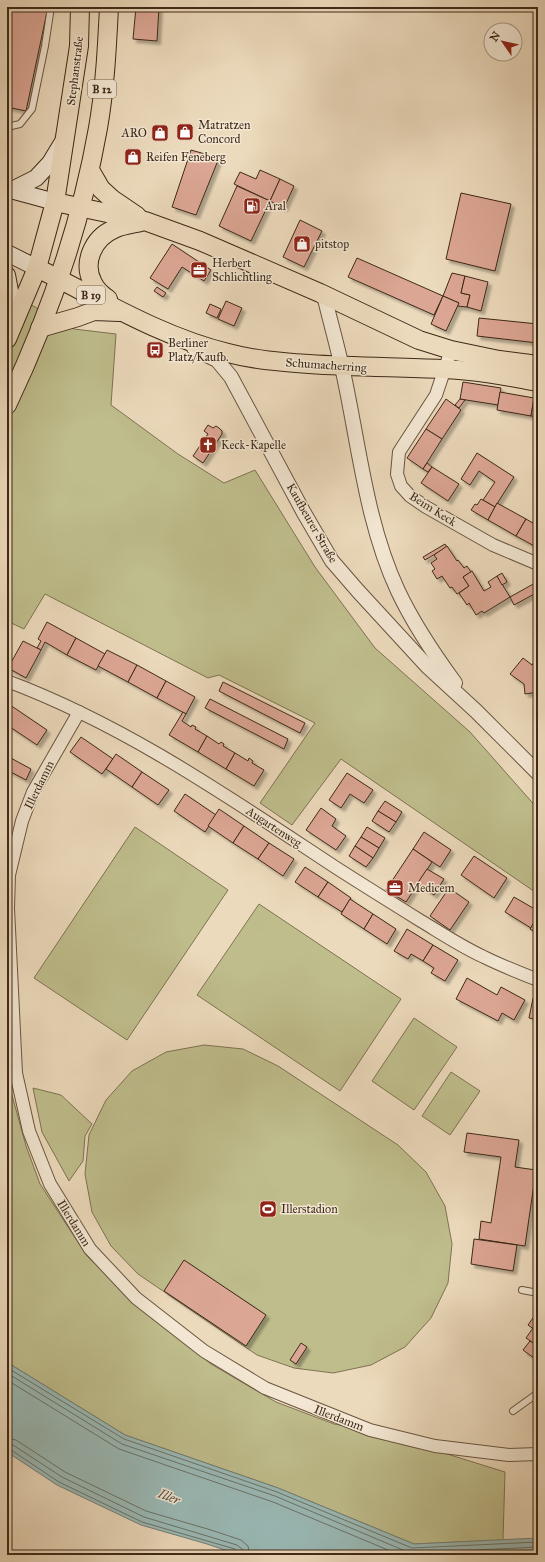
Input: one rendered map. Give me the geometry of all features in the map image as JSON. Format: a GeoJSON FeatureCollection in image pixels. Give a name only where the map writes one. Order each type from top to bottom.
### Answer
{"type":"FeatureCollection","features":[{"type":"Feature","properties":{"kind":"main road","name":"Stephanstraße"},"geometry":{"type":"LineString","coordinates":[[66,135],[79,46],[80,7]]}},
{"type":"Feature","properties":{"kind":"main road","name":"B 12"},"geometry":{"type":"LineString","coordinates":[[59,279],[81,207],[98,127],[108,43],[109,7]]}},
{"type":"Feature","properties":{"kind":"main road"},"geometry":{"type":"LineString","coordinates":[[9,190],[36,178],[50,163],[66,135]]}},
{"type":"Feature","properties":{"kind":"main road","name":"B 12"},"geometry":{"type":"LineString","coordinates":[[38,268],[55,202],[66,135]]}},
{"type":"Feature","properties":{"kind":"main road"},"geometry":{"type":"LineString","coordinates":[[90,170],[101,189],[112,199],[145,221]]}},
{"type":"Feature","properties":{"kind":"main road"},"geometry":{"type":"LineString","coordinates":[[9,190],[55,202],[145,221],[212,245],[324,295],[419,340],[451,350],[499,360],[538,365]]}},
{"type":"Feature","properties":{"kind":"main road"},"geometry":{"type":"LineString","coordinates":[[121,312],[97,290],[92,282],[88,265],[94,243],[104,234],[114,228],[145,221]]}},
{"type":"Feature","properties":{"kind":"main road","name":"B 19"},"geometry":{"type":"LineString","coordinates":[[7,253],[75,286],[121,312]]}},
{"type":"Feature","properties":{"kind":"main road"},"geometry":{"type":"LineString","coordinates":[[7,339],[38,268]]}},
{"type":"Feature","properties":{"kind":"main road"},"geometry":{"type":"LineString","coordinates":[[7,275],[15,318]]}},
{"type":"Feature","properties":{"kind":"main road"},"geometry":{"type":"LineString","coordinates":[[7,405],[21,375],[59,279]]}},
{"type":"Feature","properties":{"kind":"main road"},"geometry":{"type":"LineString","coordinates":[[40,328],[94,311],[121,312]]}},
{"type":"Feature","properties":{"kind":"main road","name":"Schumacherring"},"geometry":{"type":"LineString","coordinates":[[121,312],[163,332],[185,340],[228,353],[268,361],[341,366],[444,369],[500,375],[538,382]]}},
{"type":"Feature","properties":{"kind":"street","name":"Kaufbeurer Straße"},"geometry":{"type":"LineString","coordinates":[[324,295],[346,384],[370,506],[382,550],[397,589],[415,625],[436,657],[476,711]]}},
{"type":"Feature","properties":{"kind":"street","name":"Kaufbeurer Straße"},"geometry":{"type":"LineString","coordinates":[[185,340],[198,351],[217,360],[231,378],[304,513],[332,561],[427,666],[476,711],[538,773]]}},
{"type":"Feature","properties":{"kind":"street","name":"Beim Keck"},"geometry":{"type":"LineString","coordinates":[[451,350],[436,395],[399,452],[397,474],[401,486],[410,496],[426,507],[493,545],[538,564]]}},
{"type":"Feature","properties":{"kind":"street","name":"Augartenweg"},"geometry":{"type":"LineString","coordinates":[[7,681],[39,693],[146,747],[249,810],[360,883],[453,941],[484,958],[538,980]]}},
{"type":"Feature","properties":{"kind":"street","name":"Illerdamm"},"geometry":{"type":"LineString","coordinates":[[79,712],[33,792],[21,825],[9,875],[8,908],[16,1073],[29,1131],[50,1184],[90,1249],[136,1298],[204,1351],[265,1388],[370,1430],[427,1444],[502,1454],[538,1454]]}},
{"type":"Feature","properties":{"kind":"lane"},"geometry":{"type":"LineString","coordinates":[[7,127],[20,124],[32,109],[45,46],[51,7]]}},
{"type":"Feature","properties":{"kind":"lane"},"geometry":{"type":"LineString","coordinates":[[522,1290],[538,1293]]}},
{"type":"Feature","properties":{"kind":"lane"},"geometry":{"type":"LineString","coordinates":[[513,1411],[538,1393]]}},
{"type":"Feature","properties":{"kind":"shaded area"},"geometry":{"type":"Polygon","coordinates":[[[7,288],[21,299],[74,329],[116,334],[111,405],[178,454],[224,483],[255,470],[315,567],[375,648],[470,732],[538,809],[538,894],[341,759],[292,825],[260,803],[315,723],[219,675],[208,678],[45,594],[24,629],[7,621],[7,288]]]}},
{"type":"Feature","properties":{"kind":"shaded area"},"geometry":{"type":"Polygon","coordinates":[[[135,827],[228,890],[127,1040],[34,978],[135,827]]]}},
{"type":"Feature","properties":{"kind":"shaded area"},"geometry":{"type":"Polygon","coordinates":[[[259,904],[401,999],[340,1091],[197,995],[259,904]]]}},
{"type":"Feature","properties":{"kind":"shaded area"},"geometry":{"type":"Polygon","coordinates":[[[414,1018],[457,1047],[414,1110],[372,1081],[414,1018]]]}},
{"type":"Feature","properties":{"kind":"shaded area","name":"Illerstadion"},"geometry":{"type":"Polygon","coordinates":[[[204,1045],[243,1049],[278,1066],[398,1145],[426,1172],[445,1206],[452,1244],[448,1283],[431,1318],[405,1347],[371,1365],[333,1373],[294,1368],[257,1355],[138,1274],[111,1246],[92,1212],[85,1174],[89,1135],[106,1100],[132,1071],[166,1052],[204,1045]]]}},
{"type":"Feature","properties":{"kind":"shaded area"},"geometry":{"type":"Polygon","coordinates":[[[451,1072],[480,1091],[450,1135],[422,1116],[451,1072]]]}},
{"type":"Feature","properties":{"kind":"shaded area"},"geometry":{"type":"Polygon","coordinates":[[[7,1077],[26,1146],[40,1184],[87,1256],[138,1306],[211,1364],[276,1402],[334,1424],[370,1430],[505,1472],[503,1540],[414,1544],[278,1488],[125,1435],[13,1366],[7,1360],[7,1077]]]}},
{"type":"Feature","properties":{"kind":"shaded area"},"geometry":{"type":"Polygon","coordinates":[[[33,1088],[61,1095],[92,1124],[85,1136],[83,1161],[69,1181],[42,1132],[33,1088]]]}},
{"type":"Feature","properties":{"kind":"water","name":"Iller"},"geometry":{"type":"Polygon","coordinates":[[[7,1360],[13,1366],[125,1435],[278,1488],[414,1544],[538,1538],[538,1555],[240,1555],[141,1525],[57,1485],[7,1452],[7,1360]]]}},
{"type":"Feature","properties":{"kind":"building"},"geometry":{"type":"Polygon","coordinates":[[[7,7],[48,7],[26,111],[7,107],[7,7]]]}},
{"type":"Feature","properties":{"kind":"building"},"geometry":{"type":"Polygon","coordinates":[[[136,7],[159,7],[157,41],[133,39],[136,7]]]}},
{"type":"Feature","properties":{"kind":"building"},"geometry":{"type":"Polygon","coordinates":[[[191,150],[219,158],[196,215],[172,207],[191,150]]]}},
{"type":"Feature","properties":{"kind":"building"},"geometry":{"type":"Polygon","coordinates":[[[260,170],[280,179],[270,201],[234,184],[240,172],[256,179],[260,170]]]}},
{"type":"Feature","properties":{"kind":"building"},"geometry":{"type":"Polygon","coordinates":[[[280,179],[294,186],[284,208],[270,201],[280,179]]]}},
{"type":"Feature","properties":{"kind":"building"},"geometry":{"type":"Polygon","coordinates":[[[237,186],[270,201],[251,241],[219,226],[237,186]]]}},
{"type":"Feature","properties":{"kind":"building"},"geometry":{"type":"Polygon","coordinates":[[[461,193],[511,204],[495,271],[446,259],[461,193]]]}},
{"type":"Feature","properties":{"kind":"building","name":"pitstop"},"geometry":{"type":"Polygon","coordinates":[[[300,220],[322,231],[304,267],[283,257],[300,220]]]}},
{"type":"Feature","properties":{"kind":"building"},"geometry":{"type":"Polygon","coordinates":[[[172,244],[211,270],[204,281],[182,267],[168,289],[150,278],[172,244]]]}},
{"type":"Feature","properties":{"kind":"building"},"geometry":{"type":"Polygon","coordinates":[[[357,258],[443,296],[434,315],[348,277],[357,258]]]}},
{"type":"Feature","properties":{"kind":"building"},"geometry":{"type":"Polygon","coordinates":[[[452,273],[465,276],[461,293],[470,295],[467,307],[457,306],[459,303],[443,296],[452,273]]]}},
{"type":"Feature","properties":{"kind":"building"},"geometry":{"type":"Polygon","coordinates":[[[465,276],[488,282],[481,311],[467,307],[470,295],[461,293],[465,276]]]}},
{"type":"Feature","properties":{"kind":"building"},"geometry":{"type":"Polygon","coordinates":[[[157,287],[166,293],[163,297],[154,291],[157,287]]]}},
{"type":"Feature","properties":{"kind":"building"},"geometry":{"type":"Polygon","coordinates":[[[443,296],[459,303],[446,331],[431,324],[443,296]]]}},
{"type":"Feature","properties":{"kind":"building"},"geometry":{"type":"Polygon","coordinates":[[[226,301],[242,308],[234,326],[218,319],[226,301]]]}},
{"type":"Feature","properties":{"kind":"building"},"geometry":{"type":"Polygon","coordinates":[[[210,304],[221,309],[217,318],[206,313],[210,304]]]}},
{"type":"Feature","properties":{"kind":"building"},"geometry":{"type":"Polygon","coordinates":[[[479,318],[538,324],[538,343],[477,336],[479,318]]]}},
{"type":"Feature","properties":{"kind":"building"},"geometry":{"type":"Polygon","coordinates":[[[463,382],[501,388],[498,405],[460,399],[463,382]]]}},
{"type":"Feature","properties":{"kind":"building"},"geometry":{"type":"Polygon","coordinates":[[[500,392],[534,398],[531,416],[497,410],[500,392]]]}},
{"type":"Feature","properties":{"kind":"building"},"geometry":{"type":"Polygon","coordinates":[[[534,398],[538,398],[538,417],[531,416],[534,398]]]}},
{"type":"Feature","properties":{"kind":"building"},"geometry":{"type":"Polygon","coordinates":[[[446,399],[461,410],[442,439],[426,429],[446,399]]]}},
{"type":"Feature","properties":{"kind":"building"},"geometry":{"type":"Polygon","coordinates":[[[460,399],[465,400],[459,408],[455,405],[460,399]]]}},
{"type":"Feature","properties":{"kind":"building","name":"Keck-Kapelle"},"geometry":{"type":"Polygon","coordinates":[[[208,425],[213,428],[216,426],[222,431],[222,434],[203,463],[193,456],[208,434],[204,431],[208,425]]]}},
{"type":"Feature","properties":{"kind":"building"},"geometry":{"type":"Polygon","coordinates":[[[426,429],[442,439],[423,469],[407,458],[426,429]]]}},
{"type":"Feature","properties":{"kind":"building"},"geometry":{"type":"Polygon","coordinates":[[[477,453],[514,477],[495,507],[483,500],[495,482],[479,471],[470,485],[461,479],[477,453]]]}},
{"type":"Feature","properties":{"kind":"building"},"geometry":{"type":"Polygon","coordinates":[[[427,463],[432,467],[428,472],[423,469],[427,463]]]}},
{"type":"Feature","properties":{"kind":"building"},"geometry":{"type":"Polygon","coordinates":[[[432,467],[459,484],[448,501],[421,483],[432,467]]]}},
{"type":"Feature","properties":{"kind":"building"},"geometry":{"type":"Polygon","coordinates":[[[481,499],[495,507],[488,520],[471,510],[481,499]]]}},
{"type":"Feature","properties":{"kind":"building"},"geometry":{"type":"Polygon","coordinates":[[[497,503],[526,519],[516,536],[488,520],[497,503]]]}},
{"type":"Feature","properties":{"kind":"building"},"geometry":{"type":"Polygon","coordinates":[[[526,519],[538,526],[538,548],[516,536],[526,519]]]}},
{"type":"Feature","properties":{"kind":"building"},"geometry":{"type":"Polygon","coordinates":[[[445,544],[447,547],[425,560],[423,557],[445,544]]]}},
{"type":"Feature","properties":{"kind":"building"},"geometry":{"type":"Polygon","coordinates":[[[447,546],[457,561],[458,560],[464,568],[467,566],[471,572],[463,577],[469,586],[457,594],[452,587],[450,588],[442,576],[437,579],[432,571],[435,569],[431,563],[437,559],[434,555],[447,546]]]}},
{"type":"Feature","properties":{"kind":"building"},"geometry":{"type":"Polygon","coordinates":[[[472,571],[484,591],[491,587],[488,582],[497,576],[510,597],[484,613],[482,611],[476,615],[469,603],[467,605],[459,593],[469,586],[463,577],[472,571]]]}},
{"type":"Feature","properties":{"kind":"building"},"geometry":{"type":"Polygon","coordinates":[[[502,573],[507,582],[502,585],[497,576],[502,573]]]}},
{"type":"Feature","properties":{"kind":"building"},"geometry":{"type":"Polygon","coordinates":[[[535,583],[538,592],[514,605],[510,597],[535,583]]]}},
{"type":"Feature","properties":{"kind":"building"},"geometry":{"type":"Polygon","coordinates":[[[47,622],[76,638],[67,655],[45,642],[41,650],[37,648],[41,641],[38,639],[47,622]]]}},
{"type":"Feature","properties":{"kind":"building"},"geometry":{"type":"Polygon","coordinates":[[[76,638],[105,654],[96,670],[67,655],[76,638]]]}},
{"type":"Feature","properties":{"kind":"building"},"geometry":{"type":"Polygon","coordinates":[[[23,641],[41,650],[26,678],[8,668],[23,641]]]}},
{"type":"Feature","properties":{"kind":"building"},"geometry":{"type":"Polygon","coordinates":[[[107,650],[137,665],[128,682],[98,666],[107,650]]]}},
{"type":"Feature","properties":{"kind":"building"},"geometry":{"type":"Polygon","coordinates":[[[538,656],[538,692],[525,694],[524,684],[510,674],[523,658],[532,665],[538,656]]]}},
{"type":"Feature","properties":{"kind":"building"},"geometry":{"type":"Polygon","coordinates":[[[137,665],[166,681],[157,698],[128,682],[137,665]]]}},
{"type":"Feature","properties":{"kind":"building"},"geometry":{"type":"Polygon","coordinates":[[[166,681],[195,697],[186,714],[157,698],[166,681]]]}},
{"type":"Feature","properties":{"kind":"building"},"geometry":{"type":"Polygon","coordinates":[[[223,682],[305,723],[300,733],[219,691],[223,682]]]}},
{"type":"Feature","properties":{"kind":"building"},"geometry":{"type":"Polygon","coordinates":[[[210,699],[288,739],[284,749],[205,708],[210,699]]]}},
{"type":"Feature","properties":{"kind":"building"},"geometry":{"type":"Polygon","coordinates":[[[10,705],[47,730],[37,745],[7,725],[7,708],[10,705]]]}},
{"type":"Feature","properties":{"kind":"building"},"geometry":{"type":"Polygon","coordinates":[[[183,712],[186,714],[182,721],[191,727],[192,725],[196,727],[195,729],[207,736],[198,752],[169,735],[183,712]]]}},
{"type":"Feature","properties":{"kind":"building"},"geometry":{"type":"Polygon","coordinates":[[[207,736],[219,744],[221,742],[224,744],[223,746],[235,753],[226,769],[198,752],[207,736]]]}},
{"type":"Feature","properties":{"kind":"building"},"geometry":{"type":"Polygon","coordinates":[[[81,737],[113,759],[102,774],[70,752],[81,737]]]}},
{"type":"Feature","properties":{"kind":"building"},"geometry":{"type":"Polygon","coordinates":[[[235,753],[248,761],[249,758],[253,761],[252,763],[264,770],[254,786],[226,769],[235,753]]]}},
{"type":"Feature","properties":{"kind":"building"},"geometry":{"type":"Polygon","coordinates":[[[116,754],[142,772],[132,787],[106,769],[116,754]]]}},
{"type":"Feature","properties":{"kind":"building"},"geometry":{"type":"Polygon","coordinates":[[[7,756],[31,769],[26,780],[7,770],[7,756]]]}},
{"type":"Feature","properties":{"kind":"building"},"geometry":{"type":"Polygon","coordinates":[[[142,772],[169,790],[158,805],[132,787],[142,772]]]}},
{"type":"Feature","properties":{"kind":"building"},"geometry":{"type":"Polygon","coordinates":[[[347,773],[373,790],[364,803],[350,794],[341,808],[329,800],[347,773]]]}},
{"type":"Feature","properties":{"kind":"building"},"geometry":{"type":"Polygon","coordinates":[[[185,794],[216,815],[205,832],[174,811],[185,794]]]}},
{"type":"Feature","properties":{"kind":"building"},"geometry":{"type":"Polygon","coordinates":[[[385,801],[402,812],[396,822],[378,811],[385,801]]]}},
{"type":"Feature","properties":{"kind":"building"},"geometry":{"type":"Polygon","coordinates":[[[321,808],[336,819],[332,826],[346,836],[336,850],[306,830],[321,808]]]}},
{"type":"Feature","properties":{"kind":"building"},"geometry":{"type":"Polygon","coordinates":[[[219,809],[244,826],[233,843],[208,826],[219,809]]]}},
{"type":"Feature","properties":{"kind":"building"},"geometry":{"type":"Polygon","coordinates":[[[378,811],[396,822],[389,832],[372,821],[378,811]]]}},
{"type":"Feature","properties":{"kind":"building"},"geometry":{"type":"Polygon","coordinates":[[[244,826],[269,843],[258,859],[233,843],[244,826]]]}},
{"type":"Feature","properties":{"kind":"building"},"geometry":{"type":"Polygon","coordinates":[[[367,827],[385,838],[379,848],[361,837],[367,827]]]}},
{"type":"Feature","properties":{"kind":"building"},"geometry":{"type":"Polygon","coordinates":[[[424,832],[451,850],[440,867],[413,849],[424,832]]]}},
{"type":"Feature","properties":{"kind":"building"},"geometry":{"type":"Polygon","coordinates":[[[361,837],[379,848],[373,858],[355,846],[361,837]]]}},
{"type":"Feature","properties":{"kind":"building"},"geometry":{"type":"Polygon","coordinates":[[[269,843],[294,859],[283,876],[258,859],[269,843]]]}},
{"type":"Feature","properties":{"kind":"building"},"geometry":{"type":"Polygon","coordinates":[[[355,846],[373,858],[366,867],[349,856],[355,846]]]}},
{"type":"Feature","properties":{"kind":"building"},"geometry":{"type":"Polygon","coordinates":[[[413,849],[432,862],[406,902],[386,890],[413,849]]]}},
{"type":"Feature","properties":{"kind":"building"},"geometry":{"type":"Polygon","coordinates":[[[474,856],[507,878],[494,898],[461,875],[474,856]]]}},
{"type":"Feature","properties":{"kind":"building"},"geometry":{"type":"Polygon","coordinates":[[[305,867],[328,882],[318,897],[295,882],[305,867]]]}},
{"type":"Feature","properties":{"kind":"building"},"geometry":{"type":"Polygon","coordinates":[[[427,869],[444,879],[434,895],[417,884],[427,869]]]}},
{"type":"Feature","properties":{"kind":"building"},"geometry":{"type":"Polygon","coordinates":[[[328,882],[351,898],[342,912],[318,897],[328,882]]]}},
{"type":"Feature","properties":{"kind":"building"},"geometry":{"type":"Polygon","coordinates":[[[449,888],[469,902],[450,930],[430,916],[449,888]]]}},
{"type":"Feature","properties":{"kind":"building"},"geometry":{"type":"Polygon","coordinates":[[[514,897],[538,911],[538,916],[531,928],[505,912],[514,897]]]}},
{"type":"Feature","properties":{"kind":"building"},"geometry":{"type":"Polygon","coordinates":[[[350,899],[373,914],[364,929],[341,914],[350,899]]]}},
{"type":"Feature","properties":{"kind":"building"},"geometry":{"type":"Polygon","coordinates":[[[373,914],[396,929],[387,944],[364,929],[373,914]]]}},
{"type":"Feature","properties":{"kind":"building"},"geometry":{"type":"Polygon","coordinates":[[[538,916],[538,934],[530,929],[538,916]]]}},
{"type":"Feature","properties":{"kind":"building"},"geometry":{"type":"Polygon","coordinates":[[[407,929],[433,945],[423,961],[411,954],[408,959],[394,951],[407,929]]]}},
{"type":"Feature","properties":{"kind":"building"},"geometry":{"type":"Polygon","coordinates":[[[433,945],[458,960],[445,981],[431,973],[434,968],[423,961],[433,945]]]}},
{"type":"Feature","properties":{"kind":"building"},"geometry":{"type":"Polygon","coordinates":[[[467,978],[497,995],[501,987],[525,1000],[514,1020],[502,1013],[498,1021],[456,999],[467,978]]]}},
{"type":"Feature","properties":{"kind":"building"},"geometry":{"type":"Polygon","coordinates":[[[533,998],[538,999],[538,1020],[529,1018],[533,998]]]}},
{"type":"Feature","properties":{"kind":"building"},"geometry":{"type":"Polygon","coordinates":[[[467,1133],[519,1140],[515,1167],[536,1170],[525,1246],[479,1239],[481,1221],[491,1223],[501,1157],[464,1152],[467,1133]]]}},
{"type":"Feature","properties":{"kind":"building"},"geometry":{"type":"Polygon","coordinates":[[[474,1239],[517,1245],[513,1271],[471,1264],[474,1239]]]}},
{"type":"Feature","properties":{"kind":"building"},"geometry":{"type":"Polygon","coordinates":[[[184,1260],[266,1315],[246,1346],[164,1291],[184,1260]]]}},
{"type":"Feature","properties":{"kind":"building"},"geometry":{"type":"Polygon","coordinates":[[[535,1315],[538,1317],[538,1332],[528,1325],[535,1315]]]}},
{"type":"Feature","properties":{"kind":"building"},"geometry":{"type":"Polygon","coordinates":[[[533,1328],[538,1332],[538,1346],[526,1338],[533,1328]]]}},
{"type":"Feature","properties":{"kind":"building"},"geometry":{"type":"Polygon","coordinates":[[[530,1341],[538,1346],[538,1361],[523,1350],[530,1341]]]}},
{"type":"Feature","properties":{"kind":"building"},"geometry":{"type":"Polygon","coordinates":[[[301,1343],[307,1347],[296,1364],[290,1360],[301,1343]]]}},
{"type":"Feature","properties":{"kind":"place","name":"Matratzen Concord"},"geometry":{"type":"Point","coordinates":[185,132]}},
{"type":"Feature","properties":{"kind":"place","name":"ARO"},"geometry":{"type":"Point","coordinates":[160,133]}},
{"type":"Feature","properties":{"kind":"place","name":"Reifen Feneberg"},"geometry":{"type":"Point","coordinates":[133,157]}},
{"type":"Feature","properties":{"kind":"place","name":"Aral"},"geometry":{"type":"Point","coordinates":[252,206]}},
{"type":"Feature","properties":{"kind":"place","name":"pitstop"},"geometry":{"type":"Point","coordinates":[302,244]}},
{"type":"Feature","properties":{"kind":"place","name":"Herbert Schlichtling"},"geometry":{"type":"Point","coordinates":[199,270]}},
{"type":"Feature","properties":{"kind":"place","name":"Berliner Platz/Kaufb."},"geometry":{"type":"Point","coordinates":[155,350]}},
{"type":"Feature","properties":{"kind":"place","name":"Keck-Kapelle"},"geometry":{"type":"Point","coordinates":[208,445]}},
{"type":"Feature","properties":{"kind":"place","name":"Medicem"},"geometry":{"type":"Point","coordinates":[395,888]}},
{"type":"Feature","properties":{"kind":"place","name":"Illerstadion"},"geometry":{"type":"Point","coordinates":[268,1209]}}]}
